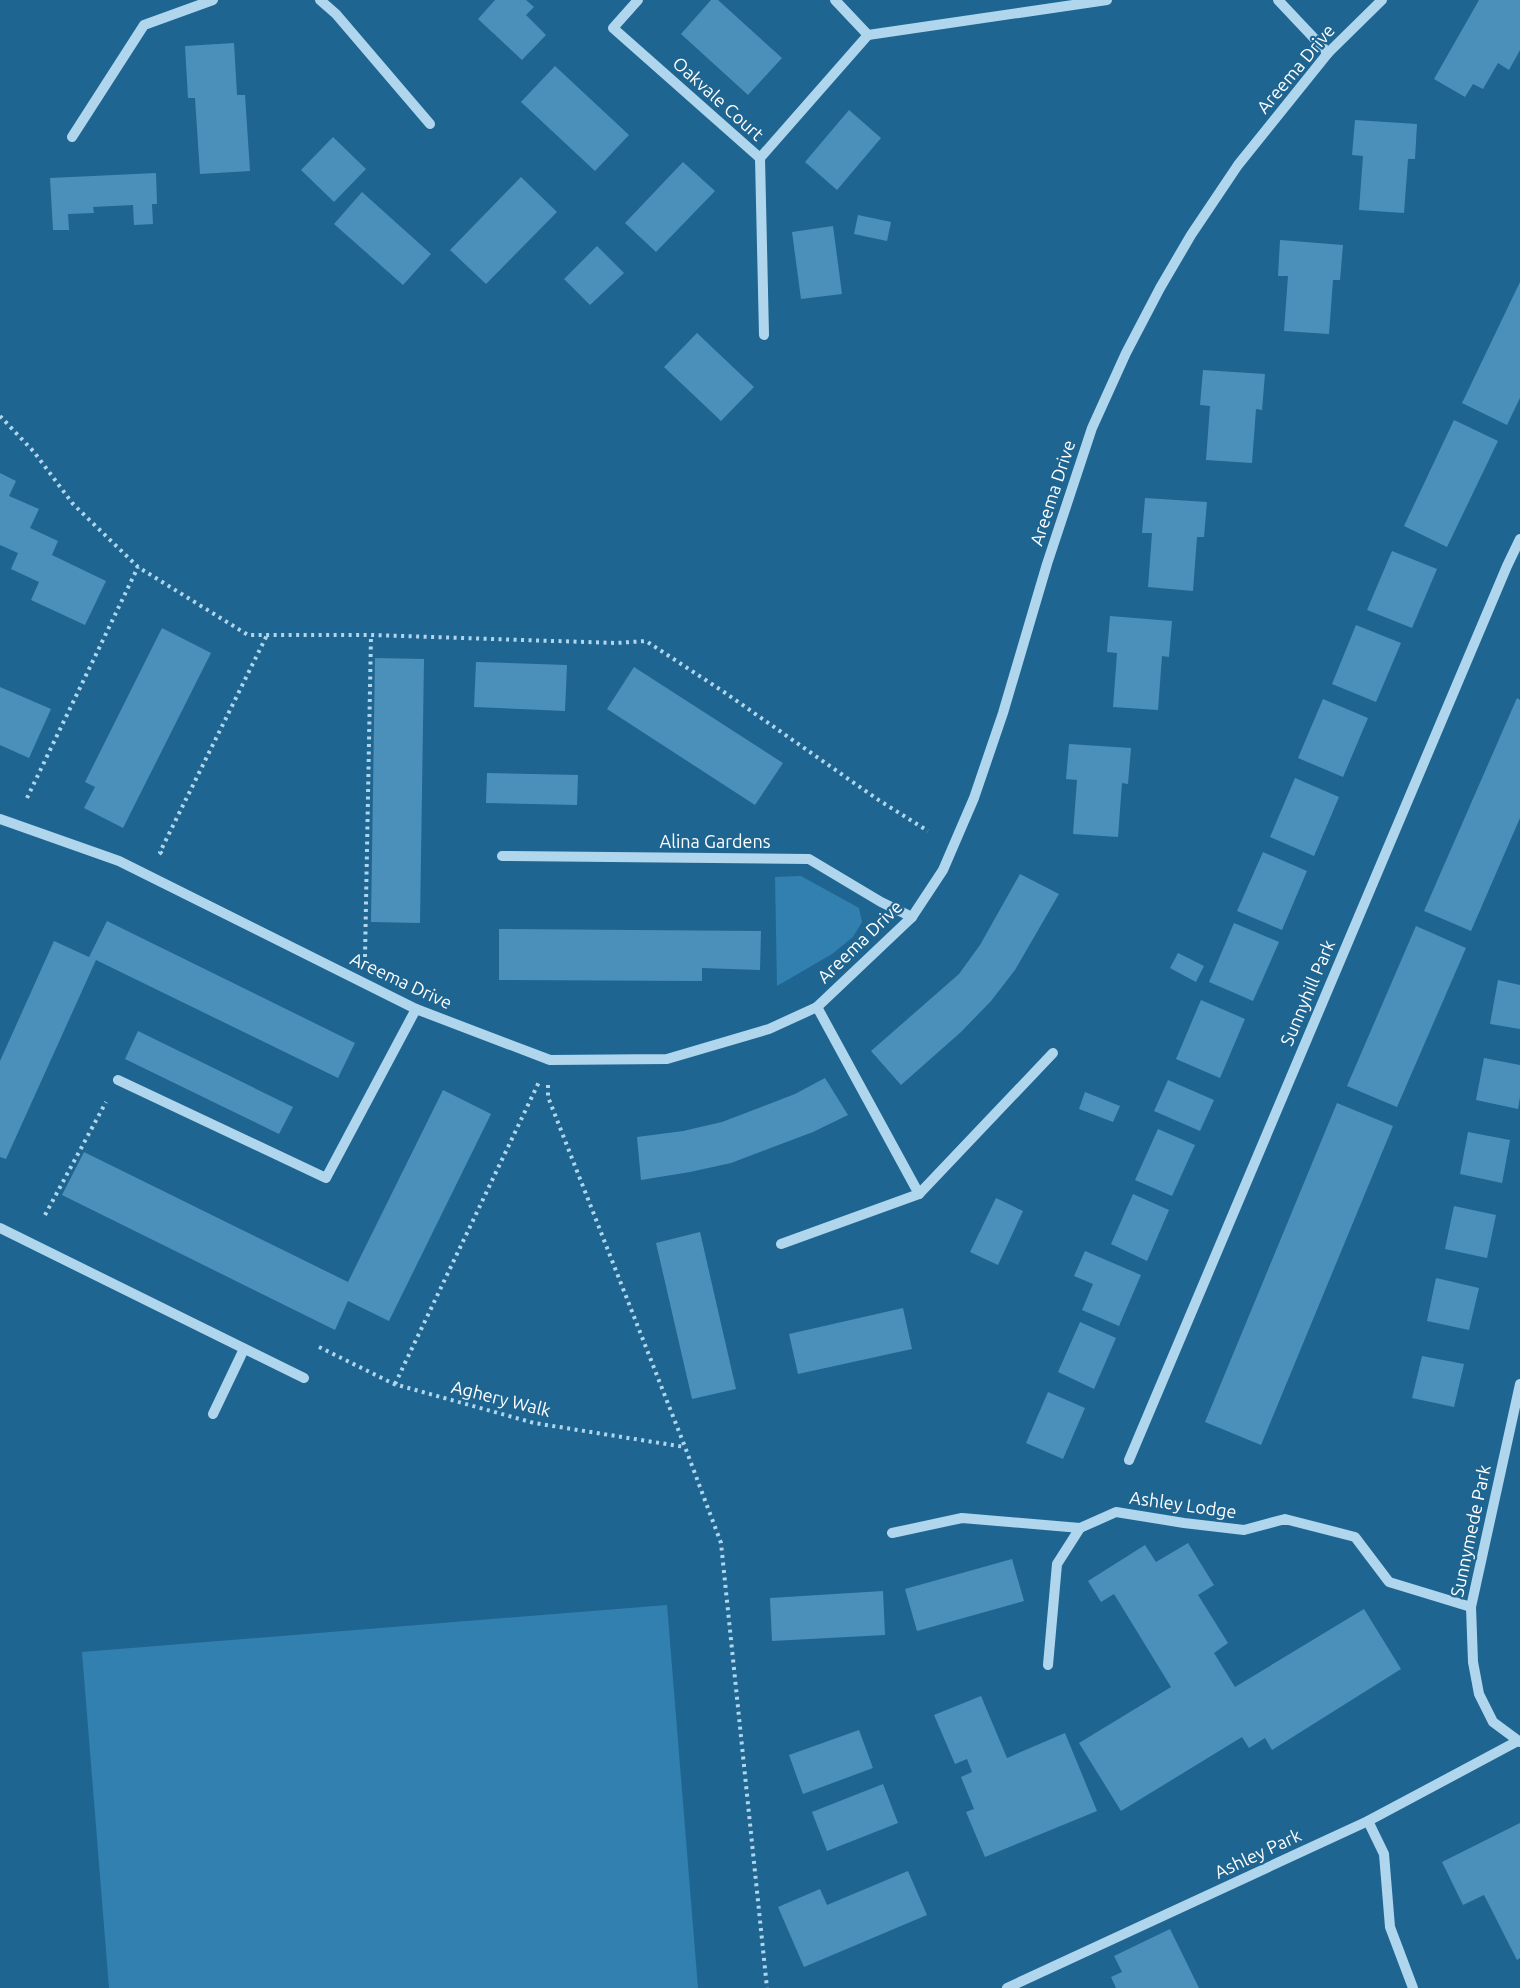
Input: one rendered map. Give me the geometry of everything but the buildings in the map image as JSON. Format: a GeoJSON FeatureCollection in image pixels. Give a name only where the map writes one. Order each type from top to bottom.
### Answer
{"type":"FeatureCollection","features":[{"type":"Feature","properties":{"kind":"street"},"geometry":{"type":"LineString","coordinates":[[72,137],[144,25],[213,0]]}},
{"type":"Feature","properties":{"kind":"street"},"geometry":{"type":"LineString","coordinates":[[320,0],[336,14],[430,124]]}},
{"type":"Feature","properties":{"kind":"street","name":"Oakvale Court"},"geometry":{"type":"LineString","coordinates":[[638,0],[613,28],[760,158],[868,35]]}},
{"type":"Feature","properties":{"kind":"street"},"geometry":{"type":"LineString","coordinates":[[835,0],[868,35],[1107,0]]}},
{"type":"Feature","properties":{"kind":"street"},"geometry":{"type":"LineString","coordinates":[[1278,0],[1328,52]]}},
{"type":"Feature","properties":{"kind":"street","name":"Areema Drive"},"geometry":{"type":"LineString","coordinates":[[0,819],[119,861],[416,1009],[550,1060],[667,1059],[769,1029],[817,1007],[912,917],[943,870],[974,798],[1003,712],[1047,564],[1092,428],[1126,353],[1160,288],[1238,165],[1328,52],[1382,0]]}},
{"type":"Feature","properties":{"kind":"street"},"geometry":{"type":"LineString","coordinates":[[760,158],[764,335]]}},
{"type":"Feature","properties":{"kind":"street","name":"Sunnyhill Park"},"geometry":{"type":"LineString","coordinates":[[1129,1461],[1520,539]]}},
{"type":"Feature","properties":{"kind":"street","name":"Alina Gardens"},"geometry":{"type":"LineString","coordinates":[[502,856],[809,859],[881,902],[912,917]]}},
{"type":"Feature","properties":{"kind":"street"},"geometry":{"type":"LineString","coordinates":[[817,1007],[919,1194]]}},
{"type":"Feature","properties":{"kind":"street"},"geometry":{"type":"LineString","coordinates":[[118,1080],[326,1178],[416,1009]]}},
{"type":"Feature","properties":{"kind":"street"},"geometry":{"type":"LineString","coordinates":[[781,1244],[919,1194],[1053,1053]]}},
{"type":"Feature","properties":{"kind":"street"},"geometry":{"type":"LineString","coordinates":[[0,1228],[304,1378]]}},
{"type":"Feature","properties":{"kind":"street"},"geometry":{"type":"LineString","coordinates":[[213,1414],[244,1349]]}},
{"type":"Feature","properties":{"kind":"street","name":"Sunnymede Park"},"geometry":{"type":"LineString","coordinates":[[1519,1742],[1493,1722],[1479,1694],[1473,1662],[1471,1607],[1520,1384]]}},
{"type":"Feature","properties":{"kind":"street","name":"Ashley Lodge"},"geometry":{"type":"LineString","coordinates":[[892,1533],[962,1518],[1080,1528],[1116,1512],[1244,1530],[1285,1519],[1355,1537],[1389,1582],[1471,1607]]}},
{"type":"Feature","properties":{"kind":"street"},"geometry":{"type":"LineString","coordinates":[[1048,1665],[1057,1564],[1080,1528]]}},
{"type":"Feature","properties":{"kind":"street","name":"Ashley Park"},"geometry":{"type":"LineString","coordinates":[[1007,1988],[1368,1821],[1519,1742]]}},
{"type":"Feature","properties":{"kind":"street"},"geometry":{"type":"LineString","coordinates":[[1368,1821],[1384,1854],[1390,1928],[1413,1988]]}},
{"type":"Feature","properties":{"kind":"path"},"geometry":{"type":"LineString","coordinates":[[0,416],[34,452],[73,504],[138,567],[248,635],[371,635],[616,643],[646,641],[724,692],[877,799],[928,831]]}},
{"type":"Feature","properties":{"kind":"path"},"geometry":{"type":"LineString","coordinates":[[27,798],[138,567]]}},
{"type":"Feature","properties":{"kind":"path"},"geometry":{"type":"LineString","coordinates":[[170,858],[160,852],[267,635]]}},
{"type":"Feature","properties":{"kind":"path"},"geometry":{"type":"LineString","coordinates":[[355,957],[365,962],[371,635]]}},
{"type":"Feature","properties":{"kind":"path"},"geometry":{"type":"LineString","coordinates":[[394,1384],[550,1060]]}},
{"type":"Feature","properties":{"kind":"path"},"geometry":{"type":"LineString","coordinates":[[550,1060],[548,1097],[721,1543],[767,1988]]}},
{"type":"Feature","properties":{"kind":"path"},"geometry":{"type":"LineString","coordinates":[[45,1215],[118,1080]]}},
{"type":"Feature","properties":{"kind":"path","name":"Aghery Walk"},"geometry":{"type":"LineString","coordinates":[[319,1347],[394,1384],[534,1423],[685,1447]]}},
{"type":"Feature","properties":{"kind":"shaded area"},"geometry":{"type":"Polygon","coordinates":[[[801,876],[859,908],[862,922],[853,937],[832,954],[777,986],[775,877],[801,876]]]}},
{"type":"Feature","properties":{"kind":"shaded area"},"geometry":{"type":"Polygon","coordinates":[[[667,1605],[698,1988],[109,1988],[82,1652],[667,1605]]]}}]}
